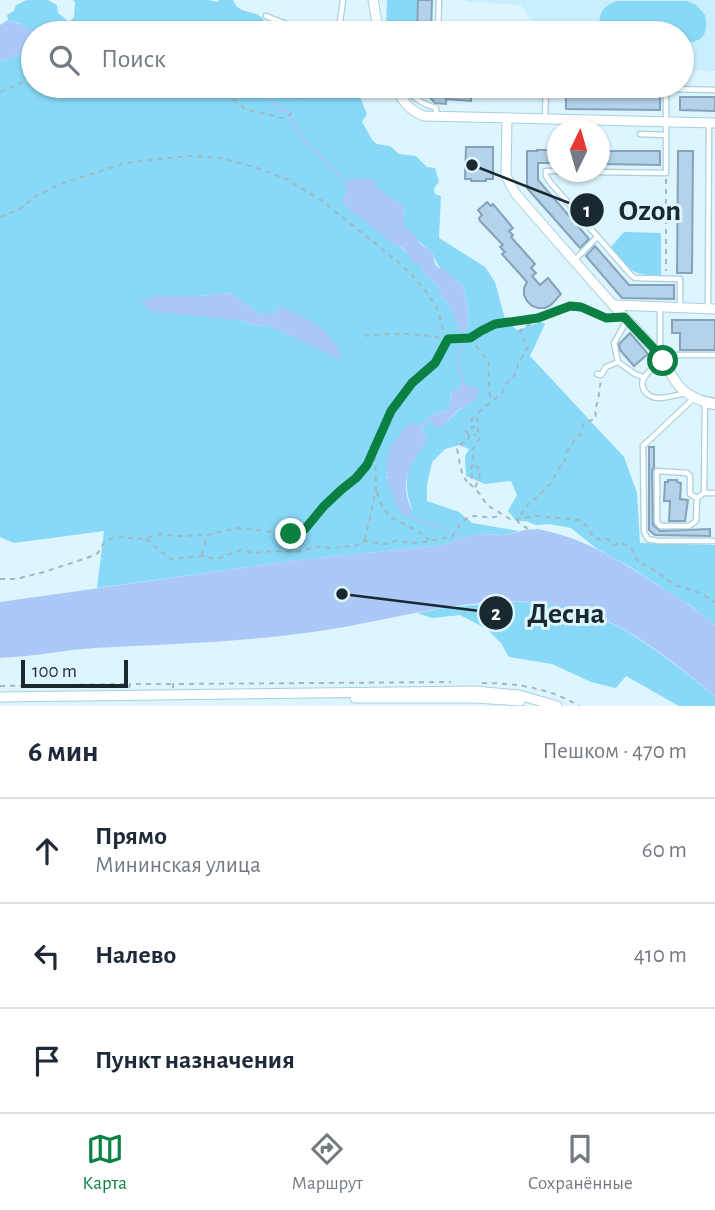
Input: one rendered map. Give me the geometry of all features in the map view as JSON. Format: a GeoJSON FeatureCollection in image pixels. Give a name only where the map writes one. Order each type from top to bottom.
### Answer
{"type":"FeatureCollection","features":[{"type":"Feature","properties":{"kind":"street"},"geometry":{"type":"LineString","coordinates":[[373,0],[377,21]]}},
{"type":"Feature","properties":{"kind":"street"},"geometry":{"type":"LineString","coordinates":[[401,98],[414,113],[424,116],[712,123]]}},
{"type":"Feature","properties":{"kind":"street"},"geometry":{"type":"LineString","coordinates":[[508,118],[506,176],[515,193],[661,358],[676,383],[690,396],[710,403]]}},
{"type":"Feature","properties":{"kind":"street"},"geometry":{"type":"LineString","coordinates":[[614,305],[712,309]]}},
{"type":"Feature","properties":{"kind":"street"},"geometry":{"type":"LineString","coordinates":[[0,699],[173,695],[475,698],[520,701],[544,706]]}},
{"type":"Feature","properties":{"kind":"street"},"geometry":{"type":"LineString","coordinates":[[0,699],[475,698],[519,695],[557,706]]}},
{"type":"Feature","properties":{"kind":"lane"},"geometry":{"type":"LineString","coordinates":[[339,21],[342,0]]}},
{"type":"Feature","properties":{"kind":"lane"},"geometry":{"type":"LineString","coordinates":[[438,21],[439,0]]}},
{"type":"Feature","properties":{"kind":"lane"},"geometry":{"type":"LineString","coordinates":[[265,16],[278,21]]}},
{"type":"Feature","properties":{"kind":"lane"},"geometry":{"type":"LineString","coordinates":[[694,90],[715,90]]}},
{"type":"Feature","properties":{"kind":"lane"},"geometry":{"type":"LineString","coordinates":[[415,98],[436,107],[437,117]]}},
{"type":"Feature","properties":{"kind":"lane"},"geometry":{"type":"LineString","coordinates":[[545,119],[546,98]]}},
{"type":"Feature","properties":{"kind":"lane"},"geometry":{"type":"LineString","coordinates":[[610,172],[666,173],[666,98]]}},
{"type":"Feature","properties":{"kind":"lane"},"geometry":{"type":"LineString","coordinates":[[712,123],[712,309]]}},
{"type":"Feature","properties":{"kind":"lane"},"geometry":{"type":"LineString","coordinates":[[640,134],[666,135]]}},
{"type":"Feature","properties":{"kind":"lane"},"geometry":{"type":"LineString","coordinates":[[550,182],[635,278],[680,279],[680,309]]}},
{"type":"Feature","properties":{"kind":"lane"},"geometry":{"type":"LineString","coordinates":[[575,261],[597,237]]}},
{"type":"Feature","properties":{"kind":"lane"},"geometry":{"type":"LineString","coordinates":[[660,308],[661,358]]}},
{"type":"Feature","properties":{"kind":"lane"},"geometry":{"type":"LineString","coordinates":[[625,318],[614,343],[618,362],[643,377]]}},
{"type":"Feature","properties":{"kind":"lane"},"geometry":{"type":"LineString","coordinates":[[690,396],[656,399],[643,390],[641,382],[661,358],[715,355]]}},
{"type":"Feature","properties":{"kind":"lane"},"geometry":{"type":"LineString","coordinates":[[599,375],[618,362]]}},
{"type":"Feature","properties":{"kind":"lane"},"geometry":{"type":"LineString","coordinates":[[690,396],[643,446],[644,532],[648,539],[658,541],[713,541]]}},
{"type":"Feature","properties":{"kind":"lane"},"geometry":{"type":"LineString","coordinates":[[705,493],[710,403]]}},
{"type":"Feature","properties":{"kind":"lane"},"geometry":{"type":"LineString","coordinates":[[657,471],[688,473],[690,494],[697,498],[696,521],[690,526],[660,526],[657,522],[657,471]]}},
{"type":"Feature","properties":{"kind":"lane"},"geometry":{"type":"LineString","coordinates":[[697,498],[705,493],[715,494]]}},
{"type":"Feature","properties":{"kind":"path"},"geometry":{"type":"LineString","coordinates":[[0,92],[21,83]]}},
{"type":"Feature","properties":{"kind":"path"},"geometry":{"type":"LineString","coordinates":[[232,98],[245,109],[282,118],[290,115],[292,109]]}},
{"type":"Feature","properties":{"kind":"path"},"geometry":{"type":"LineString","coordinates":[[0,218],[63,183],[125,163],[188,156],[221,158],[286,179],[321,200],[398,262],[428,294],[438,310],[443,331],[448,339]]}},
{"type":"Feature","properties":{"kind":"path"},"geometry":{"type":"LineString","coordinates":[[666,173],[666,279]]}},
{"type":"Feature","properties":{"kind":"path"},"geometry":{"type":"LineString","coordinates":[[364,331],[367,336],[380,334],[470,338],[495,324],[538,318],[570,306],[581,307],[606,318],[625,318]]}},
{"type":"Feature","properties":{"kind":"path"},"geometry":{"type":"LineString","coordinates":[[471,422],[502,393],[517,372],[518,364],[528,350],[520,332],[538,318]]}},
{"type":"Feature","properties":{"kind":"path"},"geometry":{"type":"LineString","coordinates":[[470,338],[489,363],[489,391],[492,400]]}},
{"type":"Feature","properties":{"kind":"path"},"geometry":{"type":"LineString","coordinates":[[0,579],[16,579],[88,558],[99,553],[106,541],[115,537],[145,539],[160,534],[207,536],[239,528],[291,534],[305,529],[324,506],[367,465],[391,411],[412,383],[435,363],[448,339]]}},
{"type":"Feature","properties":{"kind":"path"},"geometry":{"type":"LineString","coordinates":[[518,519],[531,500],[551,483],[565,462],[566,453],[582,433],[583,424],[596,418],[594,409],[598,401],[599,375]]}},
{"type":"Feature","properties":{"kind":"path"},"geometry":{"type":"LineString","coordinates":[[470,484],[470,472],[474,465],[472,450],[479,440],[477,416]]}},
{"type":"Feature","properties":{"kind":"path"},"geometry":{"type":"LineString","coordinates":[[476,427],[466,431],[469,435],[468,441],[457,449],[465,479],[481,494],[487,505],[510,519],[535,516],[580,520],[593,536],[602,541],[608,539],[613,545],[622,543],[632,549],[638,562],[649,566],[672,583],[705,595],[715,603]]}},
{"type":"Feature","properties":{"kind":"path"},"geometry":{"type":"LineString","coordinates":[[469,435],[478,435]]}},
{"type":"Feature","properties":{"kind":"path"},"geometry":{"type":"LineString","coordinates":[[375,447],[376,489],[385,513],[404,525],[419,529],[430,540]]}},
{"type":"Feature","properties":{"kind":"path"},"geometry":{"type":"LineString","coordinates":[[474,465],[481,472],[475,489]]}},
{"type":"Feature","properties":{"kind":"path"},"geometry":{"type":"LineString","coordinates":[[364,541],[376,489]]}},
{"type":"Feature","properties":{"kind":"path"},"geometry":{"type":"LineString","coordinates":[[145,539],[170,559],[202,556],[217,559],[240,550],[253,553],[295,552],[321,546],[333,549],[342,545],[354,547],[364,541],[385,544],[396,541],[419,542],[453,536],[468,517],[478,515],[495,518],[502,515]]}},
{"type":"Feature","properties":{"kind":"path"},"geometry":{"type":"LineString","coordinates":[[518,519],[518,523],[528,529]]}},
{"type":"Feature","properties":{"kind":"path"},"geometry":{"type":"LineString","coordinates":[[291,534],[303,550]]}},
{"type":"Feature","properties":{"kind":"path"},"geometry":{"type":"LineString","coordinates":[[202,556],[207,536]]}},
{"type":"Feature","properties":{"kind":"path"},"geometry":{"type":"LineString","coordinates":[[173,695],[173,684],[451,682]]}},
{"type":"Feature","properties":{"kind":"path"},"geometry":{"type":"LineString","coordinates":[[0,686],[130,684]]}},
{"type":"Feature","properties":{"kind":"shaded area"},"geometry":{"type":"Polygon","coordinates":[[[27,0],[48,0],[57,5],[58,13],[68,21],[21,21],[21,25],[8,20],[7,15],[14,11],[16,5],[27,0]]]}},
{"type":"Feature","properties":{"kind":"shaded area"},"geometry":{"type":"Polygon","coordinates":[[[73,0],[233,0],[238,8],[264,21],[70,21],[74,17],[73,0]]]}},
{"type":"Feature","properties":{"kind":"shaded area"},"geometry":{"type":"Polygon","coordinates":[[[387,0],[418,0],[417,21],[386,21],[387,0]]]}},
{"type":"Feature","properties":{"kind":"shaded area"},"geometry":{"type":"Polygon","coordinates":[[[464,0],[715,0],[715,71],[694,70],[694,21],[533,21],[522,5],[464,0]]]}},
{"type":"Feature","properties":{"kind":"shaded area"},"geometry":{"type":"Polygon","coordinates":[[[617,1],[687,1],[696,5],[705,15],[705,33],[694,41],[694,21],[600,21],[601,13],[617,1]]]}},
{"type":"Feature","properties":{"kind":"shaded area"},"geometry":{"type":"Polygon","coordinates":[[[8,20],[21,25],[21,54],[0,61],[0,25],[8,20]]]}},
{"type":"Feature","properties":{"kind":"shaded area"},"geometry":{"type":"Polygon","coordinates":[[[21,54],[21,98],[360,98],[367,114],[362,122],[373,141],[390,146],[399,154],[416,156],[427,167],[435,168],[439,182],[434,188],[435,194],[441,196],[439,238],[485,267],[495,282],[505,319],[517,330],[541,322],[545,324],[530,356],[624,457],[637,493],[640,543],[715,545],[715,625],[694,608],[596,548],[571,528],[516,521],[508,511],[517,495],[511,481],[485,484],[466,476],[465,456],[469,449],[459,445],[445,449],[432,462],[427,501],[459,512],[472,523],[519,531],[505,535],[475,534],[443,545],[299,560],[97,588],[104,531],[14,543],[0,537],[0,61],[21,54]],[[376,188],[346,193],[342,201],[353,213],[421,265],[424,274],[438,286],[464,335],[468,318],[463,285],[444,272],[433,253],[405,228],[404,207],[376,188]],[[229,293],[200,296],[239,320],[270,326],[304,342],[313,324],[279,306],[273,314],[260,314],[229,293]],[[463,384],[451,392],[449,410],[434,414],[420,425],[386,477],[412,509],[407,480],[412,465],[427,440],[422,428],[430,421],[444,426],[458,411],[475,400],[463,384]]]}},
{"type":"Feature","properties":{"kind":"shaded area"},"geometry":{"type":"Polygon","coordinates":[[[351,179],[371,179],[377,188],[404,207],[404,227],[433,253],[435,264],[439,268],[463,285],[468,318],[464,336],[438,286],[424,274],[421,265],[412,262],[403,248],[353,214],[342,201],[346,193],[345,182],[351,179]]]}},
{"type":"Feature","properties":{"kind":"shaded area"},"geometry":{"type":"Polygon","coordinates":[[[624,232],[661,233],[661,276],[631,270],[611,247],[624,232]]]}},
{"type":"Feature","properties":{"kind":"shaded area"},"geometry":{"type":"Polygon","coordinates":[[[229,293],[260,314],[273,314],[279,306],[308,320],[334,341],[341,360],[270,326],[239,320],[152,312],[141,302],[155,296],[229,293]]]}},
{"type":"Feature","properties":{"kind":"shaded area"},"geometry":{"type":"Polygon","coordinates":[[[463,384],[479,389],[476,400],[457,412],[441,428],[430,421],[422,428],[427,440],[408,474],[406,488],[411,514],[410,517],[403,516],[387,477],[387,460],[391,447],[410,423],[420,425],[434,414],[449,410],[451,392],[463,384]]]}},
{"type":"Feature","properties":{"kind":"shaded area"},"geometry":{"type":"Polygon","coordinates":[[[537,529],[571,538],[602,552],[682,600],[715,625],[715,696],[664,655],[608,621],[567,607],[538,603],[479,603],[273,637],[95,648],[0,658],[0,602],[299,560],[443,545],[475,534],[505,535],[537,529]]]}},
{"type":"Feature","properties":{"kind":"shaded area"},"geometry":{"type":"Polygon","coordinates":[[[503,602],[560,605],[609,622],[681,669],[715,696],[715,706],[679,706],[626,676],[616,688],[591,682],[552,664],[509,657],[501,643],[487,629],[460,615],[432,618],[417,613],[503,602]]]}},
{"type":"Feature","properties":{"kind":"building"},"geometry":{"type":"Polygon","coordinates":[[[418,0],[432,0],[431,21],[417,21],[418,0]]]}},
{"type":"Feature","properties":{"kind":"building"},"geometry":{"type":"Polygon","coordinates":[[[715,97],[715,111],[680,110],[680,98],[715,97]]]}},
{"type":"Feature","properties":{"kind":"building"},"geometry":{"type":"Polygon","coordinates":[[[431,98],[471,98],[471,101],[446,99],[446,104],[435,103],[431,98]]]}},
{"type":"Feature","properties":{"kind":"building"},"geometry":{"type":"Polygon","coordinates":[[[566,98],[660,98],[660,110],[566,109],[566,98]]]}},
{"type":"Feature","properties":{"kind":"building"},"geometry":{"type":"Polygon","coordinates":[[[466,147],[493,147],[493,179],[465,179],[466,147]]]}},
{"type":"Feature","properties":{"kind":"building"},"geometry":{"type":"Polygon","coordinates":[[[547,150],[547,163],[538,163],[538,180],[589,239],[580,248],[527,188],[527,151],[547,150]]]}},
{"type":"Feature","properties":{"kind":"building"},"geometry":{"type":"Polygon","coordinates":[[[610,151],[660,151],[660,165],[610,164],[610,151]]]}},
{"type":"Feature","properties":{"kind":"building"},"geometry":{"type":"Polygon","coordinates":[[[678,151],[693,151],[692,273],[677,273],[678,151]]]}},
{"type":"Feature","properties":{"kind":"building"},"geometry":{"type":"Polygon","coordinates":[[[487,202],[491,206],[493,204],[513,228],[509,231],[513,235],[511,237],[535,264],[531,268],[536,273],[532,276],[540,285],[548,278],[561,294],[551,305],[538,308],[527,301],[524,288],[527,282],[502,254],[505,252],[500,247],[503,245],[480,221],[482,215],[478,210],[487,202]]]}},
{"type":"Feature","properties":{"kind":"building"},"geometry":{"type":"Polygon","coordinates":[[[595,246],[629,285],[674,285],[674,299],[622,298],[586,256],[595,246]]]}},
{"type":"Feature","properties":{"kind":"building"},"geometry":{"type":"Polygon","coordinates":[[[672,320],[715,320],[715,350],[680,350],[680,333],[672,333],[672,320]]]}},
{"type":"Feature","properties":{"kind":"building"},"geometry":{"type":"Polygon","coordinates":[[[630,333],[648,354],[634,366],[620,350],[619,344],[630,333]]]}},
{"type":"Feature","properties":{"kind":"building"},"geometry":{"type":"Polygon","coordinates":[[[649,447],[654,447],[653,525],[660,531],[710,529],[710,536],[655,535],[649,530],[649,447]]]}},
{"type":"Feature","properties":{"kind":"building"},"geometry":{"type":"Polygon","coordinates":[[[668,480],[681,483],[680,499],[688,500],[685,521],[669,521],[670,501],[664,501],[665,482],[668,480]]]}},
{"type":"Feature","properties":{"kind":"waterway"},"geometry":{"type":"LineString","coordinates":[[269,98],[278,111],[285,110],[290,115],[301,137],[345,182]]}},
{"type":"Feature","properties":{"kind":"waterway"},"geometry":{"type":"LineString","coordinates":[[463,384],[458,362],[464,336]]}},
{"type":"Feature","properties":{"kind":"waterway"},"geometry":{"type":"LineString","coordinates":[[410,517],[444,528],[463,539]]}},
{"type":"Feature","properties":{"kind":"place","name":"Ozon"},"geometry":{"type":"Point","coordinates":[472,165]}},
{"type":"Feature","properties":{"kind":"place","name":"Десна"},"geometry":{"type":"Point","coordinates":[342,594]}},
{"type":"Feature","properties":{"kind":"route"},"geometry":{"type":"LineString","coordinates":[[291,534],[305,529],[324,506],[367,465],[391,411],[412,383],[435,363],[448,339],[470,338],[495,324],[538,318],[570,306],[581,307],[606,318],[624,317],[663,361]]}}]}
